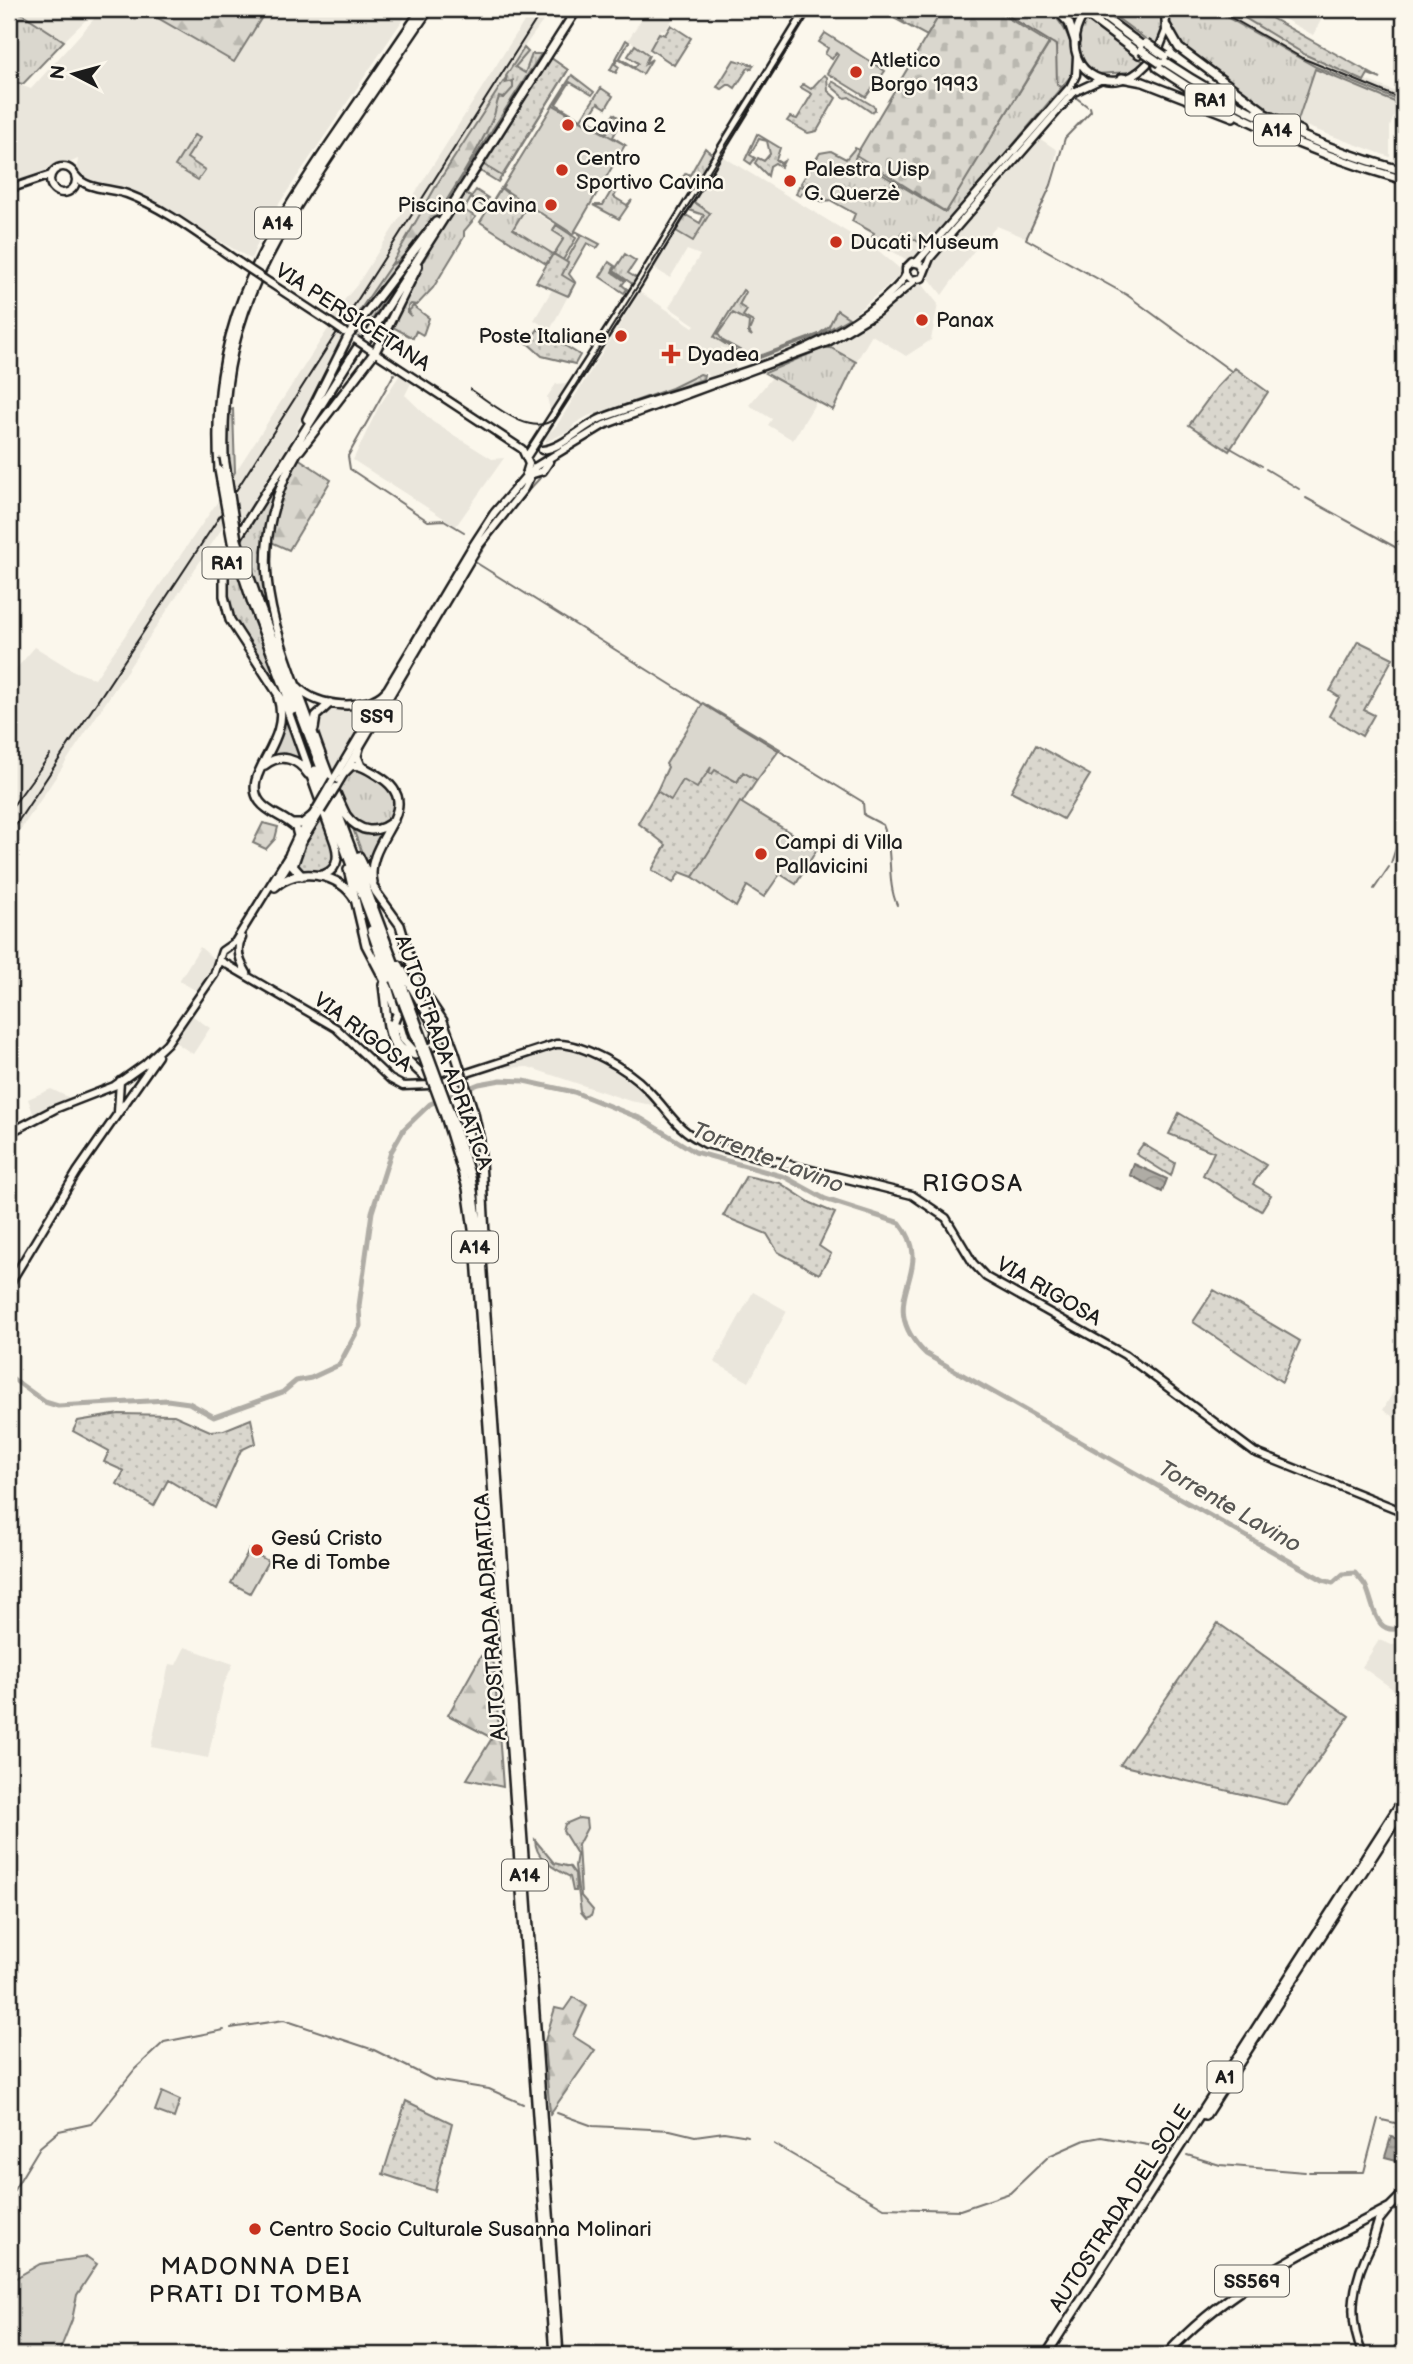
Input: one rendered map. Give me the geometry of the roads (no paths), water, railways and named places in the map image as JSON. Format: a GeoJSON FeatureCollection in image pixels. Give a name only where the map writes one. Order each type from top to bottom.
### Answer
{"type":"FeatureCollection","features":[{"type":"Feature","properties":{"kind":"highway","name":"AUTOSTRADA ADRIATICA"},"geometry":{"type":"LineString","coordinates":[[422,9],[284,213],[254,266],[236,315],[224,362],[218,417],[219,470],[232,542],[381,927],[423,1048]]}},
{"type":"Feature","properties":{"kind":"highway","name":"AUTOSTRADA ADRIATICA"},"geometry":{"type":"LineString","coordinates":[[429,9],[287,219],[263,261],[244,307],[232,354],[224,408],[224,457],[237,540],[255,602],[448,1115],[474,1191],[483,1278],[556,2355]]}},
{"type":"Feature","properties":{"kind":"highway","name":"RA1"},"geometry":{"type":"LineString","coordinates":[[379,971],[366,945],[354,887],[321,810],[319,794],[286,706],[230,620],[224,596],[224,575],[232,546],[575,9]]}},
{"type":"Feature","properties":{"kind":"highway"},"geometry":{"type":"LineString","coordinates":[[1056,9],[1069,23],[1075,41]]}},
{"type":"Feature","properties":{"kind":"highway","name":"A14"},"geometry":{"type":"LineString","coordinates":[[1093,9],[1161,62],[1224,103],[1325,150],[1404,173]]}},
{"type":"Feature","properties":{"kind":"highway"},"geometry":{"type":"LineString","coordinates":[[1101,9],[1142,48]]}},
{"type":"Feature","properties":{"kind":"highway","name":"A14"},"geometry":{"type":"LineString","coordinates":[[1083,11],[1142,48]]}},
{"type":"Feature","properties":{"kind":"highway"},"geometry":{"type":"LineString","coordinates":[[1167,27],[1177,45],[1244,99],[1300,130]]}},
{"type":"Feature","properties":{"kind":"highway","name":"RA1"},"geometry":{"type":"LineString","coordinates":[[1161,62],[1300,130],[1404,173]]}},
{"type":"Feature","properties":{"kind":"highway","name":"RA1"},"geometry":{"type":"LineString","coordinates":[[1161,62],[1264,129],[1330,157],[1404,173]]}},
{"type":"Feature","properties":{"kind":"highway"},"geometry":{"type":"LineString","coordinates":[[1122,78],[1143,82],[1264,129]]}},
{"type":"Feature","properties":{"kind":"highway"},"geometry":{"type":"LineString","coordinates":[[276,476],[443,216]]}},
{"type":"Feature","properties":{"kind":"highway"},"geometry":{"type":"LineString","coordinates":[[287,471],[360,342],[443,216]]}},
{"type":"Feature","properties":{"kind":"highway","name":"RA1"},"geometry":{"type":"LineString","coordinates":[[360,342],[287,471],[270,527],[266,576],[270,613],[357,852],[376,892],[402,932],[417,982]]}},
{"type":"Feature","properties":{"kind":"highway"},"geometry":{"type":"LineString","coordinates":[[285,658],[305,694],[315,701],[372,702],[386,691]]}},
{"type":"Feature","properties":{"kind":"highway"},"geometry":{"type":"LineString","coordinates":[[256,662],[277,695],[282,716],[278,738],[259,770],[255,786],[260,802],[292,824],[298,833],[290,853]]}},
{"type":"Feature","properties":{"kind":"highway"},"geometry":{"type":"LineString","coordinates":[[331,703],[320,710],[314,724],[346,815],[358,827],[375,831],[394,820]]}},
{"type":"Feature","properties":{"kind":"highway"},"geometry":{"type":"LineString","coordinates":[[352,703],[362,705],[368,710],[365,725]]}},
{"type":"Feature","properties":{"kind":"highway"},"geometry":{"type":"LineString","coordinates":[[360,744],[357,756],[361,766]]}},
{"type":"Feature","properties":{"kind":"highway"},"geometry":{"type":"LineString","coordinates":[[259,770],[277,758],[295,761],[305,769],[319,794]]}},
{"type":"Feature","properties":{"kind":"highway"},"geometry":{"type":"LineString","coordinates":[[343,775],[351,766],[361,766],[394,788],[399,804],[394,820],[371,864],[376,892]]}},
{"type":"Feature","properties":{"kind":"highway"},"geometry":{"type":"LineString","coordinates":[[319,876],[331,871],[338,856],[321,810]]}},
{"type":"Feature","properties":{"kind":"highway"},"geometry":{"type":"LineString","coordinates":[[292,824],[302,824],[312,816]]}},
{"type":"Feature","properties":{"kind":"highway"},"geometry":{"type":"LineString","coordinates":[[300,846],[293,866],[303,876]]}},
{"type":"Feature","properties":{"kind":"highway"},"geometry":{"type":"LineString","coordinates":[[275,887],[286,877],[332,878],[343,884],[359,910]]}},
{"type":"Feature","properties":{"kind":"highway"},"geometry":{"type":"LineString","coordinates":[[357,879],[376,946],[397,1002],[394,1036],[405,1052],[424,1055],[438,1045],[439,1027],[423,1000],[417,982]]}},
{"type":"Feature","properties":{"kind":"highway"},"geometry":{"type":"LineString","coordinates":[[379,971],[406,1044],[417,1052],[429,1049],[436,1041],[436,1028],[405,977],[381,927]]}},
{"type":"Feature","properties":{"kind":"highway"},"geometry":{"type":"LineString","coordinates":[[379,971],[393,1045],[424,1076],[448,1115]]}},
{"type":"Feature","properties":{"kind":"highway"},"geometry":{"type":"LineString","coordinates":[[417,982],[443,1021],[474,1113],[481,1156],[486,1264],[483,1278]]}},
{"type":"Feature","properties":{"kind":"highway","name":"AUTOSTRADA ADRIATICA"},"geometry":{"type":"LineString","coordinates":[[448,1115],[464,1172],[474,1231],[556,2355]]}},
{"type":"Feature","properties":{"kind":"highway","name":"AUTOSTRADA DEL SOLE"},"geometry":{"type":"LineString","coordinates":[[1049,2355],[1404,1798]]}},
{"type":"Feature","properties":{"kind":"highway","name":"AUTOSTRADA DEL SOLE"},"geometry":{"type":"LineString","coordinates":[[1049,2355],[1404,1808]]}},
{"type":"Feature","properties":{"kind":"highway","name":"SS569"},"geometry":{"type":"LineString","coordinates":[[1372,2243],[1379,2220],[1404,2193]]}},
{"type":"Feature","properties":{"kind":"highway","name":"SS569"},"geometry":{"type":"LineString","coordinates":[[1166,2355],[1235,2292],[1390,2207]]}},
{"type":"Feature","properties":{"kind":"highway"},"geometry":{"type":"LineString","coordinates":[[1352,2227],[1363,2224],[1370,2227],[1373,2233],[1372,2243]]}},
{"type":"Feature","properties":{"kind":"main road","name":"SS9"},"geometry":{"type":"LineString","coordinates":[[239,951],[239,943],[321,810],[365,725],[485,526],[525,477],[531,460],[807,9]]}},
{"type":"Feature","properties":{"kind":"main road"},"geometry":{"type":"LineString","coordinates":[[1159,48],[1167,27],[1165,9]]}},
{"type":"Feature","properties":{"kind":"main road"},"geometry":{"type":"LineString","coordinates":[[547,462],[542,450],[555,447],[603,418],[814,343],[864,314],[901,282],[908,264],[917,262],[1070,87],[1076,75],[1075,41],[1083,11]]}},
{"type":"Feature","properties":{"kind":"main road"},"geometry":{"type":"LineString","coordinates":[[1077,56],[1085,73],[1102,79]]}},
{"type":"Feature","properties":{"kind":"main road"},"geometry":{"type":"LineString","coordinates":[[531,460],[547,462],[604,425],[828,342],[876,313],[914,281],[922,278],[930,258],[1074,92],[1102,79],[1122,78],[1138,73],[1147,64]]}},
{"type":"Feature","properties":{"kind":"main road"},"geometry":{"type":"LineString","coordinates":[[9,189],[19,185],[51,175],[63,167],[70,169],[76,176],[73,188],[62,193],[39,184],[19,185]]}},
{"type":"Feature","properties":{"kind":"main road"},"geometry":{"type":"LineString","coordinates":[[51,175],[53,188]]}},
{"type":"Feature","properties":{"kind":"main road","name":"VIA PERSICETANA"},"geometry":{"type":"LineString","coordinates":[[76,176],[81,182],[125,193],[147,203],[512,442],[531,460],[542,450]]}},
{"type":"Feature","properties":{"kind":"main road","name":"VIA PERSICETANA"},"geometry":{"type":"LineString","coordinates":[[73,188],[98,187]]}},
{"type":"Feature","properties":{"kind":"main road"},"geometry":{"type":"LineString","coordinates":[[917,262],[924,270]]}},
{"type":"Feature","properties":{"kind":"main road"},"geometry":{"type":"LineString","coordinates":[[906,274],[914,281]]}},
{"type":"Feature","properties":{"kind":"main road","name":"SS9"},"geometry":{"type":"LineString","coordinates":[[333,783],[343,775],[478,547],[524,489],[531,460]]}},
{"type":"Feature","properties":{"kind":"main road","name":"SS9"},"geometry":{"type":"LineString","coordinates":[[9,1133],[51,1111],[101,1092],[124,1078],[166,1043],[214,975],[222,951],[230,946],[312,816],[321,810]]}},
{"type":"Feature","properties":{"kind":"main road"},"geometry":{"type":"LineString","coordinates":[[230,946],[239,951],[240,960]]}},
{"type":"Feature","properties":{"kind":"main road","name":"SS9"},"geometry":{"type":"LineString","coordinates":[[214,975],[240,960]]}},
{"type":"Feature","properties":{"kind":"main road","name":"VIA RIGOSA"},"geometry":{"type":"LineString","coordinates":[[240,960],[248,974]]}},
{"type":"Feature","properties":{"kind":"main road"},"geometry":{"type":"LineString","coordinates":[[220,961],[229,967]]}},
{"type":"Feature","properties":{"kind":"main road","name":"VIA RIGOSA"},"geometry":{"type":"LineString","coordinates":[[229,967],[248,974],[336,1028],[390,1079],[403,1086],[430,1085],[550,1045],[576,1045],[634,1078],[650,1091],[676,1125],[706,1144],[912,1195],[946,1218],[973,1263],[986,1277],[1125,1356],[1239,1443],[1404,1512]]}},
{"type":"Feature","properties":{"kind":"main road","name":"SS9"},"geometry":{"type":"LineString","coordinates":[[86,1097],[124,1078],[172,1034]]}},
{"type":"Feature","properties":{"kind":"main road"},"geometry":{"type":"LineString","coordinates":[[9,1285],[64,1193],[166,1043]]}},
{"type":"Feature","properties":{"kind":"main road"},"geometry":{"type":"LineString","coordinates":[[116,1117],[124,1078],[139,1084]]}},
{"type":"Feature","properties":{"kind":"main road"},"geometry":{"type":"LineString","coordinates":[[101,1092],[111,1093],[119,1100],[128,1100]]}},
{"type":"Feature","properties":{"kind":"main road"},"geometry":{"type":"LineString","coordinates":[[1363,2355],[1354,2328],[1353,2296],[1359,2270],[1372,2243]]}},
{"type":"Feature","properties":{"kind":"water"},"geometry":{"type":"Polygon","coordinates":[[[1134,1164],[1167,1179],[1162,1192],[1130,1175],[1134,1164]]]}},
{"type":"Feature","properties":{"kind":"water"},"geometry":{"type":"Polygon","coordinates":[[[1391,2137],[1404,2141],[1404,2162],[1385,2157],[1391,2137]]]}},
{"type":"Feature","properties":{"kind":"waterway"},"geometry":{"type":"LineString","coordinates":[[997,9],[1056,45],[1057,84],[1064,89]]}},
{"type":"Feature","properties":{"kind":"waterway"},"geometry":{"type":"LineString","coordinates":[[1074,96],[1087,106]]}},
{"type":"Feature","properties":{"kind":"waterway"},"geometry":{"type":"LineString","coordinates":[[1090,107],[1091,111],[1065,138],[1051,185],[1026,239],[1127,295],[1231,371]]}},
{"type":"Feature","properties":{"kind":"waterway"},"geometry":{"type":"LineString","coordinates":[[394,374],[348,456],[350,469],[428,521],[444,520],[464,532]]}},
{"type":"Feature","properties":{"kind":"waterway"},"geometry":{"type":"LineString","coordinates":[[1227,446],[1262,466]]}},
{"type":"Feature","properties":{"kind":"waterway"},"geometry":{"type":"LineString","coordinates":[[1266,469],[1299,489]]}},
{"type":"Feature","properties":{"kind":"waterway"},"geometry":{"type":"LineString","coordinates":[[515,505],[540,478]]}},
{"type":"Feature","properties":{"kind":"waterway"},"geometry":{"type":"LineString","coordinates":[[1306,498],[1404,552]]}},
{"type":"Feature","properties":{"kind":"waterway"},"geometry":{"type":"LineString","coordinates":[[496,529],[475,562],[702,704]]}},
{"type":"Feature","properties":{"kind":"waterway"},"geometry":{"type":"LineString","coordinates":[[706,706],[863,802],[864,815],[883,825],[897,905]]}},
{"type":"Feature","properties":{"kind":"waterway"},"geometry":{"type":"LineString","coordinates":[[1391,863],[1404,824]]}},
{"type":"Feature","properties":{"kind":"waterway"},"geometry":{"type":"LineString","coordinates":[[1374,889],[1389,867]]}},
{"type":"Feature","properties":{"kind":"waterway","name":"Torrente Lavino"},"geometry":{"type":"LineString","coordinates":[[9,1376],[45,1402],[58,1406],[167,1400],[189,1403],[214,1417],[283,1392],[296,1381],[311,1378],[339,1365],[360,1326],[359,1306],[372,1212],[391,1152],[404,1129],[430,1104],[479,1084],[501,1080],[524,1081],[574,1092],[642,1119],[695,1152],[785,1177],[825,1199],[900,1223],[910,1241],[913,1257],[904,1302],[904,1317],[910,1335],[926,1354],[1323,1580],[1333,1583],[1343,1574],[1355,1573],[1365,1585],[1381,1624],[1394,1629],[1404,1627]]}},
{"type":"Feature","properties":{"kind":"waterway"},"geometry":{"type":"LineString","coordinates":[[231,2028],[284,2020],[374,2050],[434,2080],[489,2089],[523,2104]]}},
{"type":"Feature","properties":{"kind":"waterway"},"geometry":{"type":"LineString","coordinates":[[9,2198],[40,2147],[59,2131],[91,2124],[135,2069],[164,2042],[224,2030]]}},
{"type":"Feature","properties":{"kind":"waterway"},"geometry":{"type":"LineString","coordinates":[[557,2113],[593,2126],[670,2130],[695,2136],[724,2132],[748,2136]]}},
{"type":"Feature","properties":{"kind":"waterway"},"geometry":{"type":"LineString","coordinates":[[1309,2172],[1364,2172],[1378,2119]]}},
{"type":"Feature","properties":{"kind":"waterway"},"geometry":{"type":"LineString","coordinates":[[1382,2120],[1404,2125]]}},
{"type":"Feature","properties":{"kind":"waterway"},"geometry":{"type":"LineString","coordinates":[[774,2144],[884,2208],[960,2210],[1010,2193],[1049,2156],[1085,2140],[1101,2137],[1171,2149]]}},
{"type":"Feature","properties":{"kind":"waterway"},"geometry":{"type":"LineString","coordinates":[[1187,2155],[1220,2165],[1305,2172]]}},
{"type":"Feature","properties":{"kind":"tram line"},"geometry":{"type":"LineString","coordinates":[[470,389],[523,422],[545,424],[555,418],[811,9]]}},
{"type":"Feature","properties":{"kind":"railway"},"geometry":{"type":"LineString","coordinates":[[9,835],[216,522],[543,9]]}},
{"type":"Feature","properties":{"kind":"railway"},"geometry":{"type":"LineString","coordinates":[[1216,9],[1302,58],[1404,100]]}},
{"type":"Feature","properties":{"kind":"railway"},"geometry":{"type":"LineString","coordinates":[[9,811],[50,755]]}},
{"type":"Feature","properties":{"kind":"place","name":"Atletico Borgo 1993"},"geometry":{"type":"Point","coordinates":[856,72]}},
{"type":"Feature","properties":{"kind":"place","name":"Cavina 2"},"geometry":{"type":"Point","coordinates":[568,125]}},
{"type":"Feature","properties":{"kind":"place","name":"Centro Sportivo Cavina"},"geometry":{"type":"Point","coordinates":[562,170]}},
{"type":"Feature","properties":{"kind":"place","name":"Palestra Uisp G. Querzè"},"geometry":{"type":"Point","coordinates":[790,181]}},
{"type":"Feature","properties":{"kind":"place","name":"Piscina Cavina"},"geometry":{"type":"Point","coordinates":[551,205]}},
{"type":"Feature","properties":{"kind":"place","name":"Ducati Museum"},"geometry":{"type":"Point","coordinates":[836,242]}},
{"type":"Feature","properties":{"kind":"place","name":"Panax"},"geometry":{"type":"Point","coordinates":[922,320]}},
{"type":"Feature","properties":{"kind":"place","name":"Poste Italiane"},"geometry":{"type":"Point","coordinates":[621,336]}},
{"type":"Feature","properties":{"kind":"place","name":"Dyadea"},"geometry":{"type":"Point","coordinates":[671,354]}},
{"type":"Feature","properties":{"kind":"place","name":"Campi di Villa Pallavicini"},"geometry":{"type":"Point","coordinates":[761,854]}},
{"type":"Feature","properties":{"kind":"place","name":"Gesú Cristo Re di Tombe"},"geometry":{"type":"Point","coordinates":[257,1550]}},
{"type":"Feature","properties":{"kind":"place","name":"Centro Socio Culturale Susanna Molinari"},"geometry":{"type":"Point","coordinates":[255,2229]}},
{"type":"Feature","properties":{"kind":"district","name":"RIGOSA"},"geometry":{"type":"Point","coordinates":[973,1183]}},
{"type":"Feature","properties":{"kind":"district","name":"MADONNA DEI PRATI DI TOMBA"},"geometry":{"type":"Point","coordinates":[256,2280]}}]}
